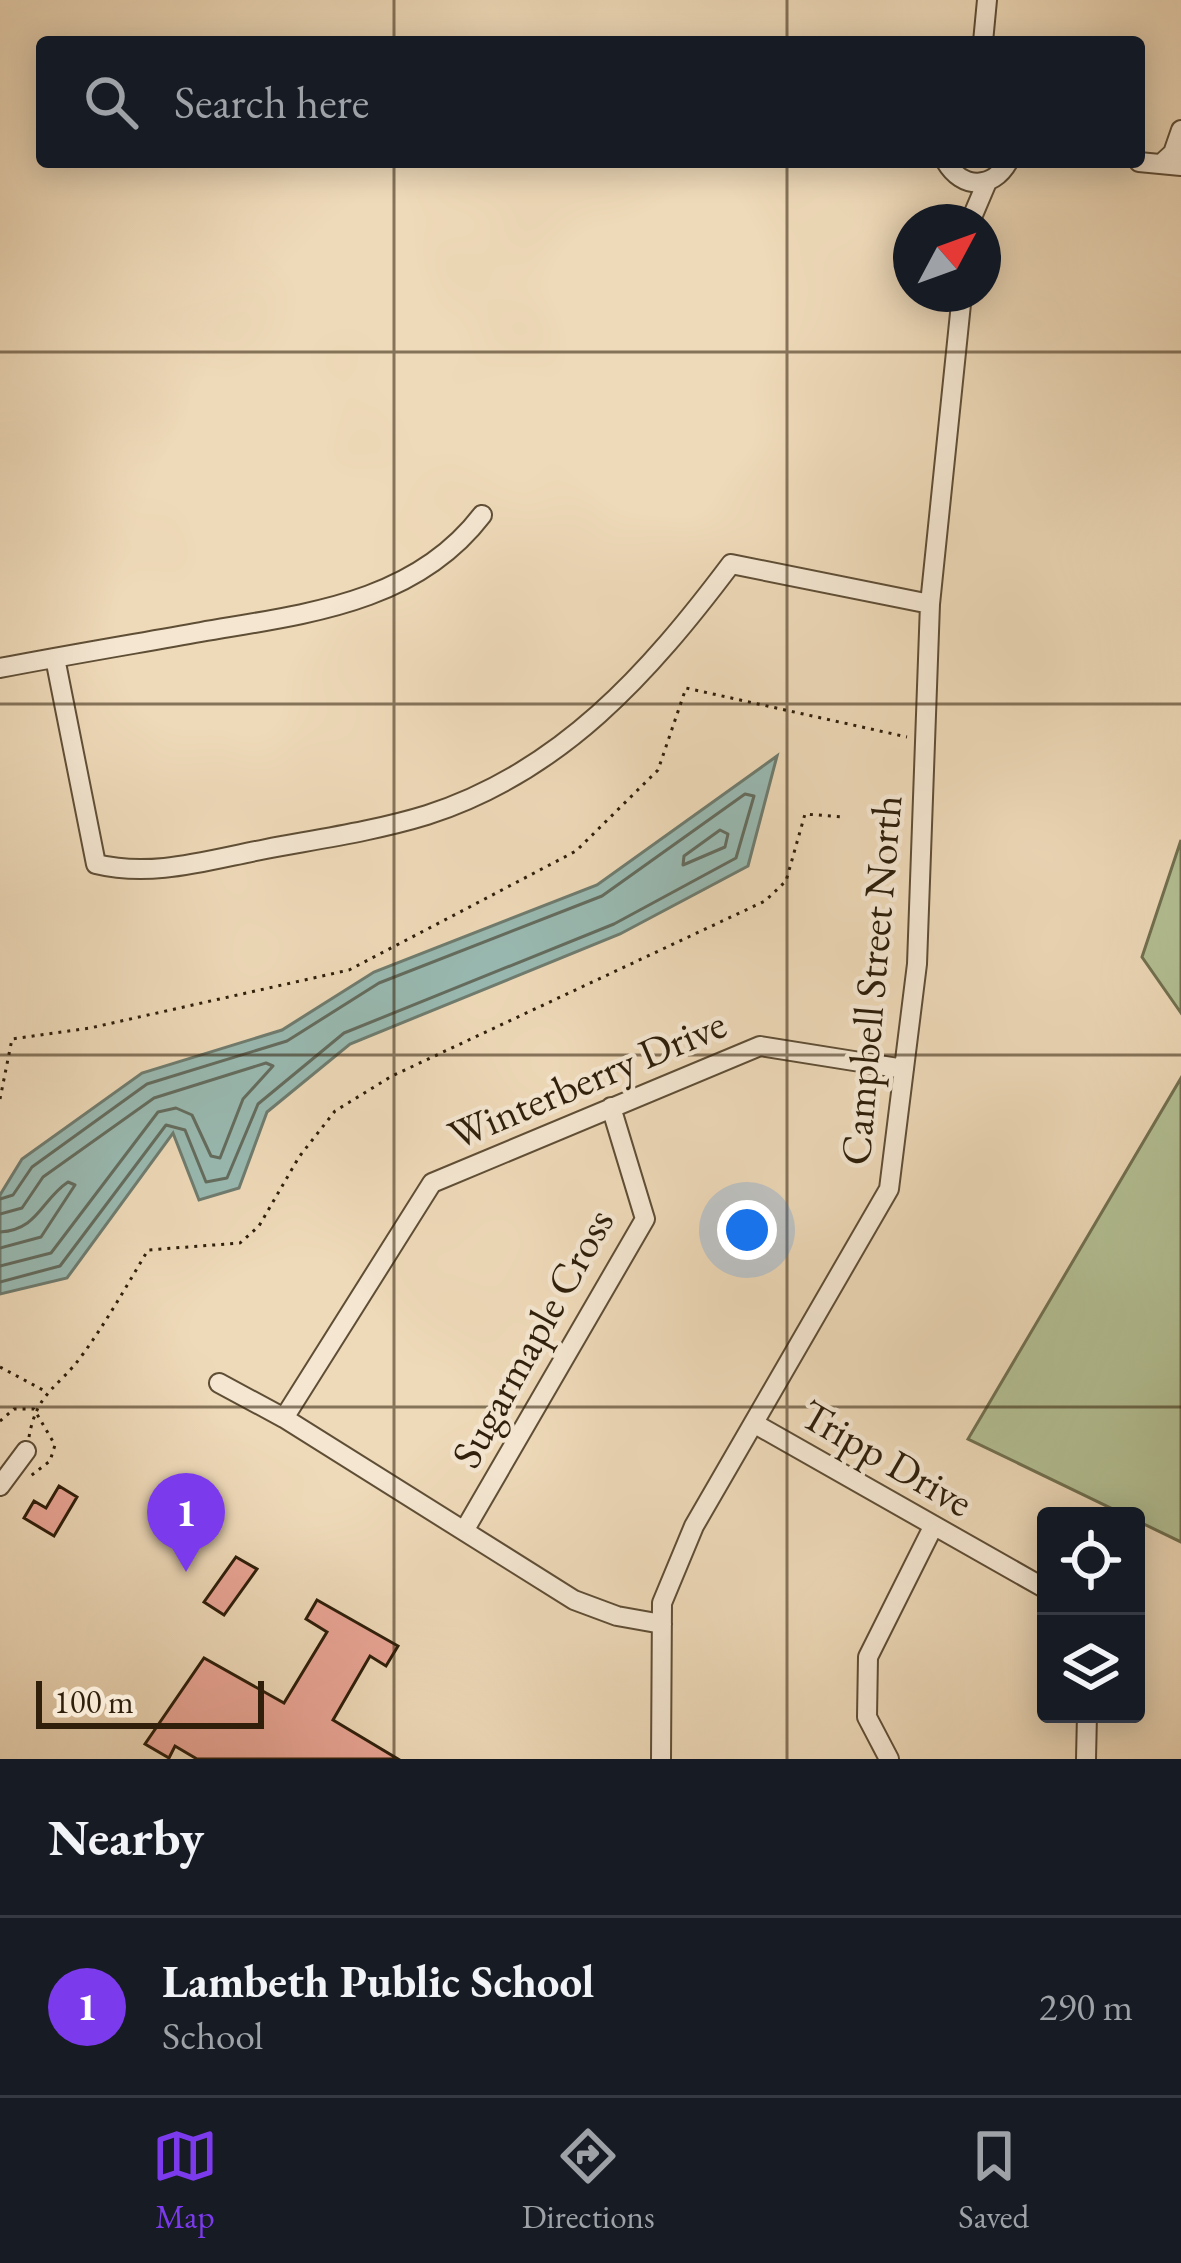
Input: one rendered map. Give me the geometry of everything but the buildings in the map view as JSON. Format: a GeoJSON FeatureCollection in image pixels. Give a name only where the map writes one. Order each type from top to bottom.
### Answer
{"type":"FeatureCollection","features":[{"type":"Feature","properties":{"kind":"street"},"geometry":{"type":"LineString","coordinates":[[984,36],[987,0]]}},
{"type":"Feature","properties":{"kind":"street"},"geometry":{"type":"LineString","coordinates":[[1160,164],[1180,137]]}},
{"type":"Feature","properties":{"kind":"street"},"geometry":{"type":"LineString","coordinates":[[1145,163],[1181,166]]}},
{"type":"Feature","properties":{"kind":"street"},"geometry":{"type":"LineString","coordinates":[[951,168],[960,179],[967,204]]}},
{"type":"Feature","properties":{"kind":"street"},"geometry":{"type":"LineString","coordinates":[[976,204],[987,182],[1002,168]]}},
{"type":"Feature","properties":{"kind":"street"},"geometry":{"type":"LineString","coordinates":[[960,179],[987,182]]}},
{"type":"Feature","properties":{"kind":"street","name":"Campbell Street North"},"geometry":{"type":"LineString","coordinates":[[662,1759],[662,1603],[694,1526],[889,1189],[917,964],[930,604],[960,312]]}},
{"type":"Feature","properties":{"kind":"street"},"geometry":{"type":"LineString","coordinates":[[0,668],[334,609],[397,586],[436,562],[462,542],[482,514]]}},
{"type":"Feature","properties":{"kind":"street"},"geometry":{"type":"LineString","coordinates":[[55,658],[96,864],[137,874],[382,827],[470,799],[518,775],[594,723],[640,680],[731,564],[930,604]]}},
{"type":"Feature","properties":{"kind":"street","name":"Winterberry Drive"},"geometry":{"type":"LineString","coordinates":[[284,1418],[432,1183],[760,1046],[904,1069]]}},
{"type":"Feature","properties":{"kind":"street","name":"Sugarmaple Cross"},"geometry":{"type":"LineString","coordinates":[[464,1532],[645,1219],[610,1107]]}},
{"type":"Feature","properties":{"kind":"street"},"geometry":{"type":"LineString","coordinates":[[219,1383],[284,1418],[574,1600],[617,1616],[662,1624]]}},
{"type":"Feature","properties":{"kind":"street","name":"Tripp Drive"},"geometry":{"type":"LineString","coordinates":[[754,1424],[1037,1584]]}},
{"type":"Feature","properties":{"kind":"street"},"geometry":{"type":"LineString","coordinates":[[0,1486],[26,1451]]}},
{"type":"Feature","properties":{"kind":"street"},"geometry":{"type":"LineString","coordinates":[[889,1759],[867,1717],[868,1657],[933,1527]]}},
{"type":"Feature","properties":{"kind":"street"},"geometry":{"type":"LineString","coordinates":[[1086,1759],[1087,1723]]}},
{"type":"Feature","properties":{"kind":"path"},"geometry":{"type":"LineString","coordinates":[[0,1099],[12,1039],[90,1028],[349,970],[576,851],[658,770],[686,688],[880,734],[926,739]]}},
{"type":"Feature","properties":{"kind":"path"},"geometry":{"type":"LineString","coordinates":[[26,1451],[34,1409],[45,1391],[85,1352],[148,1250],[240,1243],[259,1226],[298,1157],[335,1111],[392,1076],[765,901],[786,881],[805,814],[843,817]]}},
{"type":"Feature","properties":{"kind":"path"},"geometry":{"type":"LineString","coordinates":[[0,1366],[45,1391]]}},
{"type":"Feature","properties":{"kind":"green space"},"geometry":{"type":"Polygon","coordinates":[[[1181,840],[1181,1013],[1142,957],[1181,840]]]}},
{"type":"Feature","properties":{"kind":"green space"},"geometry":{"type":"Polygon","coordinates":[[[1181,1078],[1181,1542],[1145,1525],[1145,1507],[1109,1507],[968,1439],[1181,1078]]]}},
{"type":"Feature","properties":{"kind":"water"},"geometry":{"type":"Polygon","coordinates":[[[777,756],[748,866],[620,934],[350,1044],[267,1112],[239,1188],[199,1200],[173,1133],[67,1278],[0,1294],[0,1195],[22,1159],[142,1073],[282,1030],[374,972],[597,885],[777,756]]]}},
{"type":"Feature","properties":{"kind":"place","name":"Lambeth Public School"},"geometry":{"type":"Point","coordinates":[186,1572]}}]}
